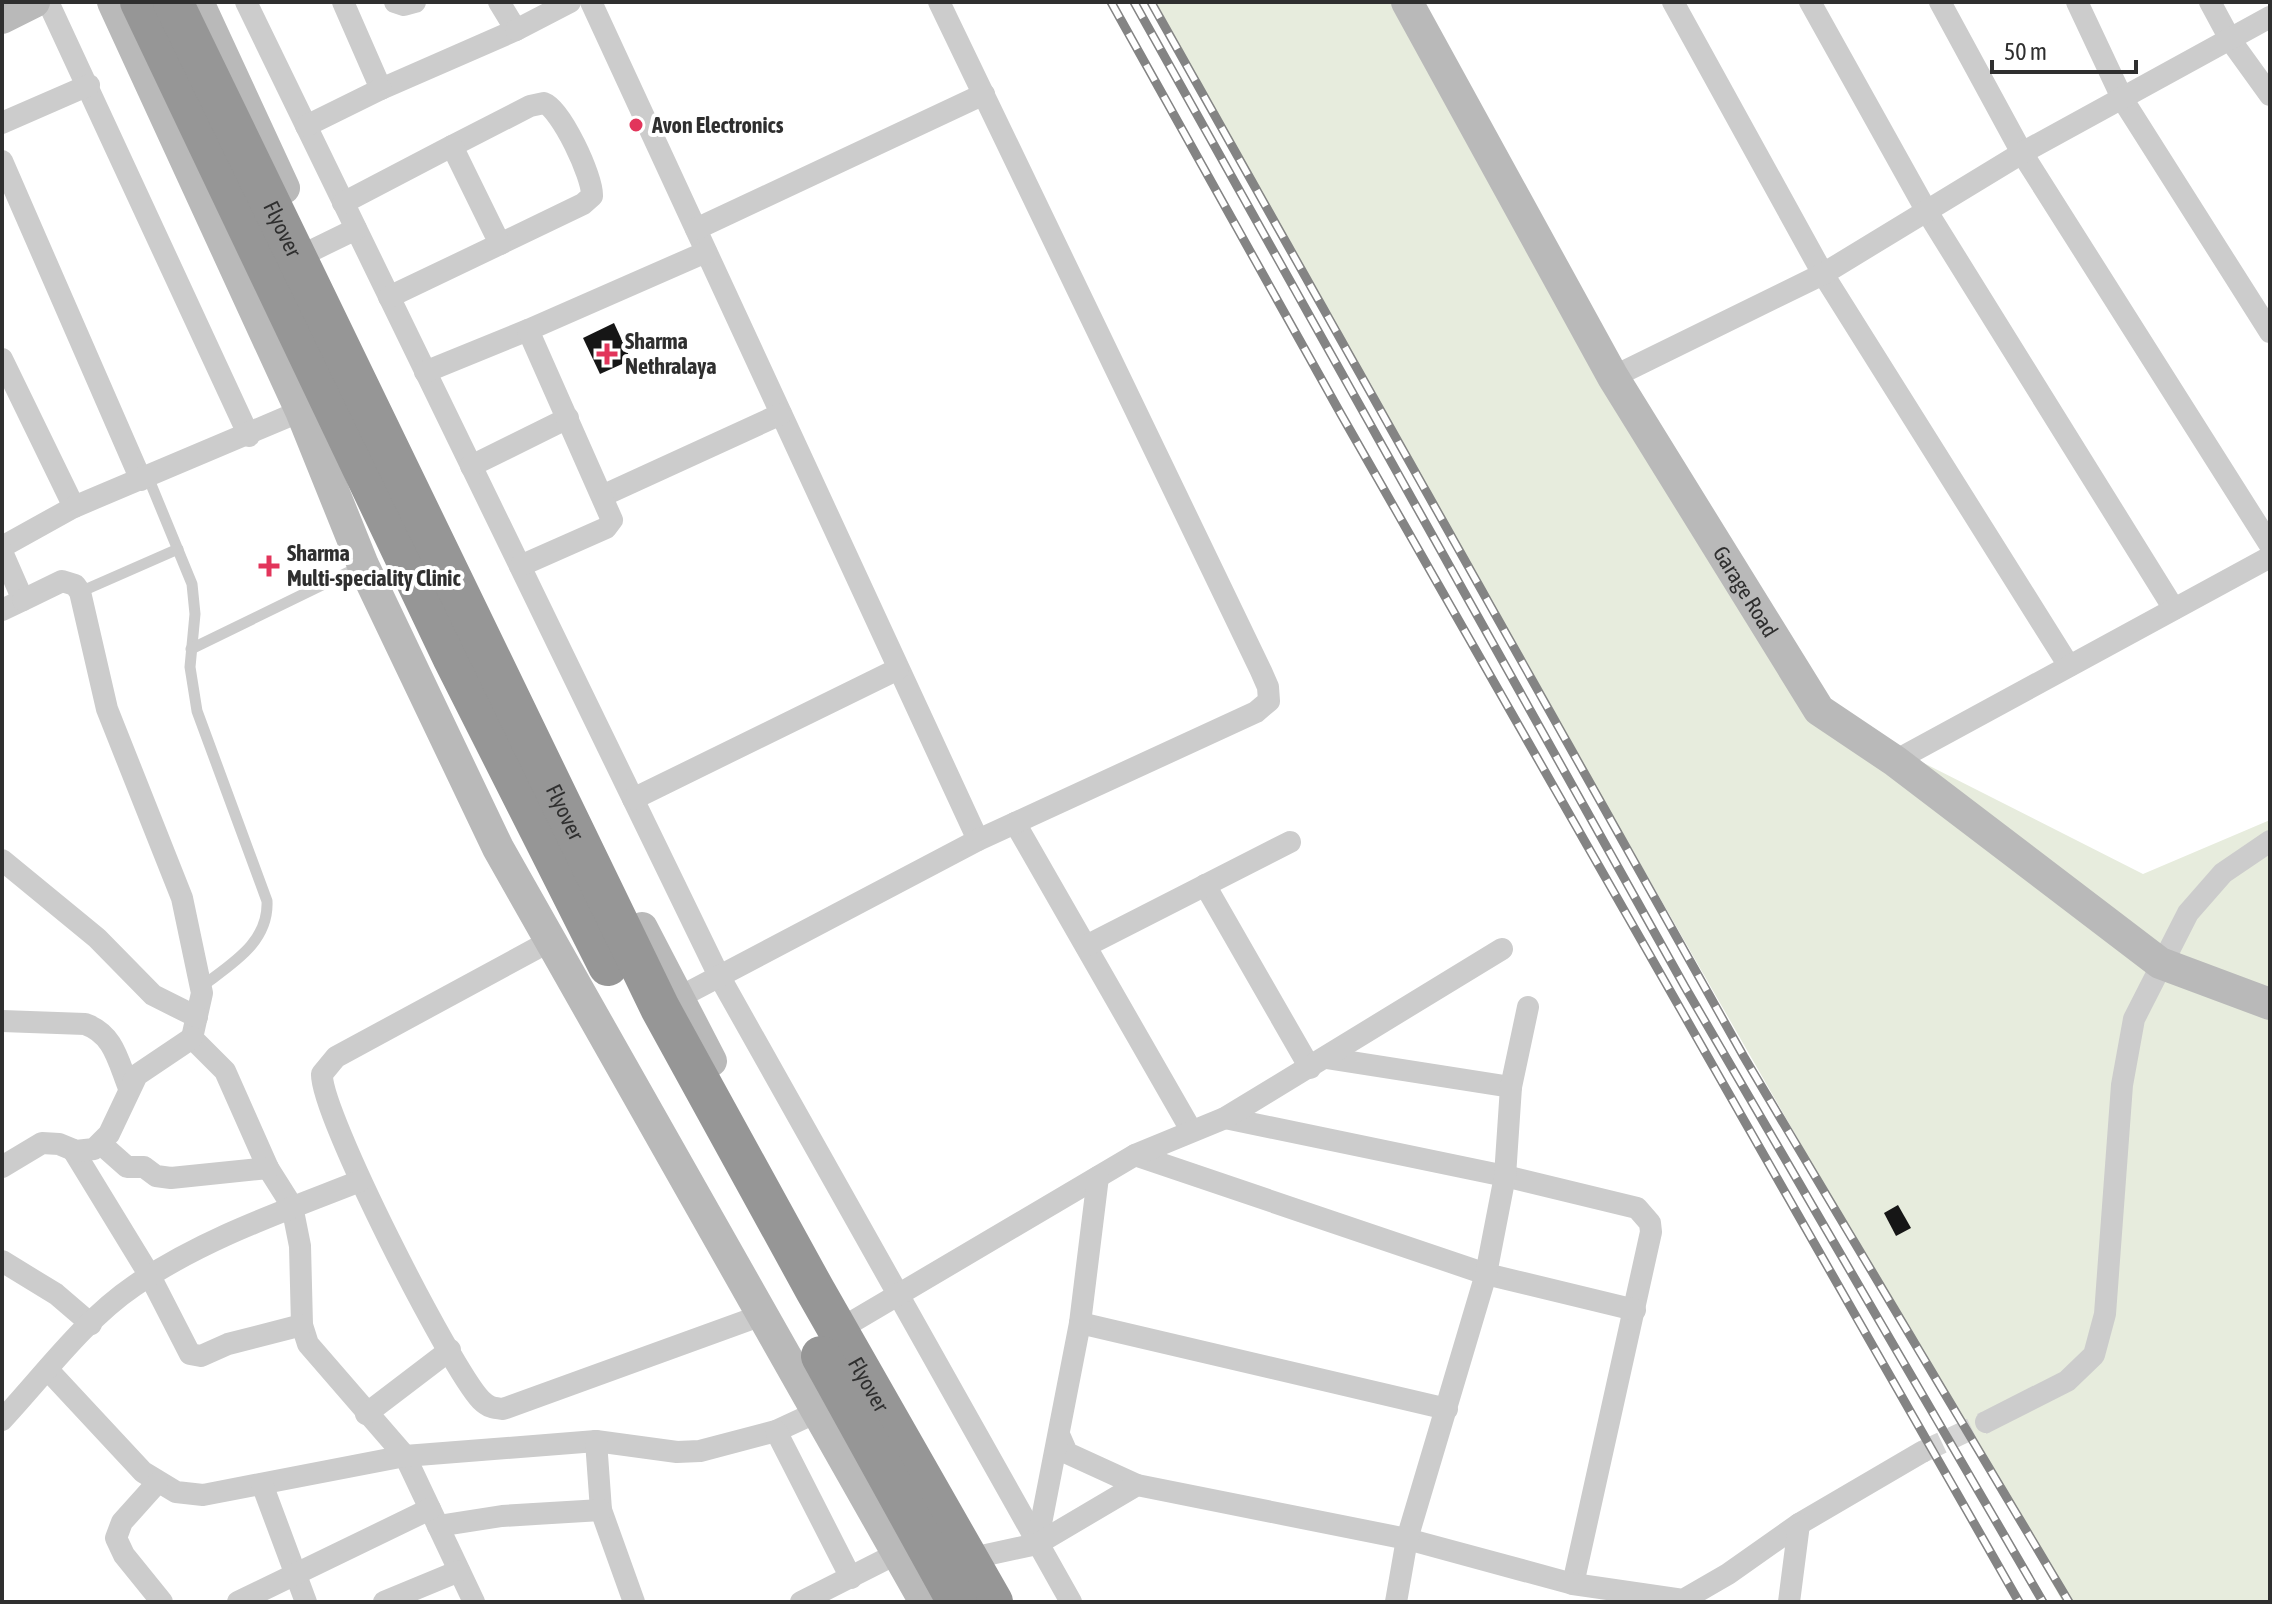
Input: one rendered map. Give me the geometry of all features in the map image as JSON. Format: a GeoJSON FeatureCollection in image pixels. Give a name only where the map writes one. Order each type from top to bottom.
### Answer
{"type":"FeatureCollection","features":[{"type":"Feature","properties":{"kind":"highway","name":"Flyover"},"geometry":{"type":"LineString","coordinates":[[140,2],[507,766],[631,1010],[957,1602]]}},
{"type":"Feature","properties":{"kind":"highway","name":"Flyover"},"geometry":{"type":"LineString","coordinates":[[173,2],[653,994],[790,1301],[993,1602]]}},
{"type":"Feature","properties":{"kind":"street"},"geometry":{"type":"LineString","coordinates":[[2,18],[34,2]]}},
{"type":"Feature","properties":{"kind":"street"},"geometry":{"type":"LineString","coordinates":[[48,2],[249,436]]}},
{"type":"Feature","properties":{"kind":"street"},"geometry":{"type":"LineString","coordinates":[[113,2],[301,411],[363,565],[498,848],[550,941],[790,1301],[817,1412],[925,1602]]}},
{"type":"Feature","properties":{"kind":"street"},"geometry":{"type":"LineString","coordinates":[[198,2],[509,667],[743,1125],[1013,1602]]}},
{"type":"Feature","properties":{"kind":"street"},"geometry":{"type":"LineString","coordinates":[[246,2],[718,974],[1071,1602]]}},
{"type":"Feature","properties":{"kind":"street"},"geometry":{"type":"LineString","coordinates":[[343,2],[381,89]]}},
{"type":"Feature","properties":{"kind":"street"},"geometry":{"type":"LineString","coordinates":[[395,2],[404,5],[415,2]]}},
{"type":"Feature","properties":{"kind":"street"},"geometry":{"type":"LineString","coordinates":[[499,2],[516,30]]}},
{"type":"Feature","properties":{"kind":"street"},"geometry":{"type":"LineString","coordinates":[[306,126],[570,2]]}},
{"type":"Feature","properties":{"kind":"street"},"geometry":{"type":"LineString","coordinates":[[591,2],[978,840]]}},
{"type":"Feature","properties":{"kind":"street"},"geometry":{"type":"LineString","coordinates":[[678,998],[718,974],[978,840],[1256,712],[1269,701],[1268,687],[939,2]]}},
{"type":"Feature","properties":{"kind":"street","name":"Garage Road"},"geometry":{"type":"LineString","coordinates":[[1407,2],[1613,377],[1819,710],[1895,761],[2160,963],[2270,1004]]}},
{"type":"Feature","properties":{"kind":"street"},"geometry":{"type":"LineString","coordinates":[[1673,2],[1823,274],[2069,666]]}},
{"type":"Feature","properties":{"kind":"street"},"geometry":{"type":"LineString","coordinates":[[1810,2],[1926,210],[2174,609]]}},
{"type":"Feature","properties":{"kind":"street"},"geometry":{"type":"LineString","coordinates":[[1940,2],[2022,153],[2270,545]]}},
{"type":"Feature","properties":{"kind":"street"},"geometry":{"type":"LineString","coordinates":[[2077,2],[2123,100],[2270,332]]}},
{"type":"Feature","properties":{"kind":"street"},"geometry":{"type":"LineString","coordinates":[[2210,2],[2231,41],[2270,95]]}},
{"type":"Feature","properties":{"kind":"street"},"geometry":{"type":"LineString","coordinates":[[1613,377],[1823,274],[2022,153],[2270,17]]}},
{"type":"Feature","properties":{"kind":"street"},"geometry":{"type":"LineString","coordinates":[[2,123],[89,85]]}},
{"type":"Feature","properties":{"kind":"street"},"geometry":{"type":"LineString","coordinates":[[696,229],[984,94]]}},
{"type":"Feature","properties":{"kind":"street"},"geometry":{"type":"LineString","coordinates":[[343,203],[530,106],[544,103],[557,113],[590,180],[592,196],[583,204],[389,297]]}},
{"type":"Feature","properties":{"kind":"street"},"geometry":{"type":"LineString","coordinates":[[452,146],[500,244]]}},
{"type":"Feature","properties":{"kind":"street"},"geometry":{"type":"LineString","coordinates":[[2,161],[144,478]]}},
{"type":"Feature","properties":{"kind":"street"},"geometry":{"type":"LineString","coordinates":[[313,250],[356,229]]}},
{"type":"Feature","properties":{"kind":"street"},"geometry":{"type":"LineString","coordinates":[[425,372],[706,252]]}},
{"type":"Feature","properties":{"kind":"street"},"geometry":{"type":"LineString","coordinates":[[520,566],[606,528],[612,520],[528,330]]}},
{"type":"Feature","properties":{"kind":"street"},"geometry":{"type":"LineString","coordinates":[[2,359],[74,507]]}},
{"type":"Feature","properties":{"kind":"street"},"geometry":{"type":"LineString","coordinates":[[23,600],[2,550],[74,507],[249,436],[301,411]]}},
{"type":"Feature","properties":{"kind":"street"},"geometry":{"type":"LineString","coordinates":[[602,496],[781,414]]}},
{"type":"Feature","properties":{"kind":"street"},"geometry":{"type":"LineString","coordinates":[[471,466],[568,418]]}},
{"type":"Feature","properties":{"kind":"street"},"geometry":{"type":"LineString","coordinates":[[1895,761],[2270,557]]}},
{"type":"Feature","properties":{"kind":"street"},"geometry":{"type":"LineString","coordinates":[[2,610],[62,581],[75,585],[80,592],[107,709],[182,898],[200,987],[194,1028],[145,1067],[129,1088],[109,1134],[101,1144],[85,1152],[59,1144],[42,1143],[2,1167]]}},
{"type":"Feature","properties":{"kind":"street"},"geometry":{"type":"LineString","coordinates":[[633,799],[898,669]]}},
{"type":"Feature","properties":{"kind":"street"},"geometry":{"type":"LineString","coordinates":[[1015,823],[1191,1130]]}},
{"type":"Feature","properties":{"kind":"street"},"geometry":{"type":"LineString","coordinates":[[1986,1422],[2067,1381],[2094,1355],[2105,1314],[2122,1085],[2134,1019],[2188,913],[2223,873],[2270,841]]}},
{"type":"Feature","properties":{"kind":"street"},"geometry":{"type":"LineString","coordinates":[[1086,946],[1290,842]]}},
{"type":"Feature","properties":{"kind":"street"},"geometry":{"type":"LineString","coordinates":[[2,860],[97,938],[153,995],[194,1028],[225,1071],[268,1168],[292,1206],[300,1246],[302,1325],[308,1344],[405,1456],[466,1586],[384,1602]]}},
{"type":"Feature","properties":{"kind":"street"},"geometry":{"type":"LineString","coordinates":[[1205,885],[1318,1063]]}},
{"type":"Feature","properties":{"kind":"street"},"geometry":{"type":"LineString","coordinates":[[550,941],[336,1057],[322,1074],[324,1096],[360,1181],[450,1350],[483,1402],[503,1409],[790,1301]]}},
{"type":"Feature","properties":{"kind":"street"},"geometry":{"type":"LineString","coordinates":[[852,1322],[1135,1155],[1225,1118],[1502,949]]}},
{"type":"Feature","properties":{"kind":"street"},"geometry":{"type":"LineString","coordinates":[[1396,1602],[1407,1539],[1486,1274],[1505,1176],[1511,1087],[1528,1007]]}},
{"type":"Feature","properties":{"kind":"street"},"geometry":{"type":"LineString","coordinates":[[2,1021],[85,1024],[97,1028],[111,1043],[129,1088]]}},
{"type":"Feature","properties":{"kind":"street"},"geometry":{"type":"LineString","coordinates":[[1318,1063],[1511,1087]]}},
{"type":"Feature","properties":{"kind":"street"},"geometry":{"type":"LineString","coordinates":[[1225,1118],[1505,1176],[1637,1208],[1644,1214],[1651,1232],[1573,1584]]}},
{"type":"Feature","properties":{"kind":"street"},"geometry":{"type":"LineString","coordinates":[[101,1144],[127,1167],[144,1167],[156,1176],[171,1178],[268,1168]]}},
{"type":"Feature","properties":{"kind":"street"},"geometry":{"type":"LineString","coordinates":[[73,1150],[150,1276],[188,1350],[195,1356],[251,1337],[302,1325]]}},
{"type":"Feature","properties":{"kind":"street"},"geometry":{"type":"LineString","coordinates":[[1135,1155],[1486,1274],[1635,1310]]}},
{"type":"Feature","properties":{"kind":"street"},"geometry":{"type":"LineString","coordinates":[[1037,1544],[1080,1323],[1098,1177]]}},
{"type":"Feature","properties":{"kind":"street"},"geometry":{"type":"LineString","coordinates":[[2,1420],[91,1324],[150,1276],[292,1206],[360,1181]]}},
{"type":"Feature","properties":{"kind":"street"},"geometry":{"type":"LineString","coordinates":[[2,1261],[56,1294],[91,1324]]}},
{"type":"Feature","properties":{"kind":"street"},"geometry":{"type":"LineString","coordinates":[[1080,1323],[1447,1409]]}},
{"type":"Feature","properties":{"kind":"street"},"geometry":{"type":"LineString","coordinates":[[366,1414],[450,1350]]}},
{"type":"Feature","properties":{"kind":"street"},"geometry":{"type":"LineString","coordinates":[[48,1370],[143,1472],[176,1492],[203,1495],[405,1456],[596,1441],[677,1452],[700,1451],[776,1431],[817,1412]]}},
{"type":"Feature","properties":{"kind":"street"},"geometry":{"type":"LineString","coordinates":[[776,1431],[851,1578]]}},
{"type":"Feature","properties":{"kind":"street"},"geometry":{"type":"LineString","coordinates":[[1060,1437],[1067,1453],[1137,1485],[1407,1539],[1573,1584],[1685,1601],[1799,1524],[1922,1452]]}},
{"type":"Feature","properties":{"kind":"street"},"geometry":{"type":"LineString","coordinates":[[596,1441],[601,1510],[634,1602]]}},
{"type":"Feature","properties":{"kind":"street"},"geometry":{"type":"LineString","coordinates":[[157,1483],[122,1522],[116,1538],[124,1555],[162,1602]]}},
{"type":"Feature","properties":{"kind":"street"},"geometry":{"type":"LineString","coordinates":[[262,1484],[306,1602]]}},
{"type":"Feature","properties":{"kind":"street"},"geometry":{"type":"LineString","coordinates":[[986,1555],[1037,1544],[1137,1485]]}},
{"type":"Feature","properties":{"kind":"street"},"geometry":{"type":"LineString","coordinates":[[238,1602],[434,1518],[601,1510]]}},
{"type":"Feature","properties":{"kind":"street"},"geometry":{"type":"LineString","coordinates":[[1789,1602],[1799,1524]]}},
{"type":"Feature","properties":{"kind":"street"},"geometry":{"type":"LineString","coordinates":[[801,1602],[898,1553]]}},
{"type":"Feature","properties":{"kind":"lane"},"geometry":{"type":"LineString","coordinates":[[144,478],[192,584],[195,614],[191,649],[197,711],[267,901],[268,918],[254,943],[200,987]]}},
{"type":"Feature","properties":{"kind":"lane"},"geometry":{"type":"LineString","coordinates":[[80,592],[178,549]]}},
{"type":"Feature","properties":{"kind":"lane"},"geometry":{"type":"LineString","coordinates":[[191,649],[363,565]]}},
{"type":"Feature","properties":{"kind":"shaded area"},"geometry":{"type":"Polygon","coordinates":[[[1156,2],[1407,2],[1819,710],[2143,874],[2270,820],[2270,1602],[2063,1602],[1373,397],[1156,2]]]}},
{"type":"Feature","properties":{"kind":"building"},"geometry":{"type":"Polygon","coordinates":[[[614,323],[631,360],[600,374],[583,338],[614,323]]]}},
{"type":"Feature","properties":{"kind":"building"},"geometry":{"type":"Polygon","coordinates":[[[1898,1205],[1911,1228],[1896,1236],[1884,1213],[1898,1205]]]}},
{"type":"Feature","properties":{"kind":"tunnel"},"geometry":{"type":"LineString","coordinates":[[1922,1452],[1986,1422]]}},
{"type":"Feature","properties":{"kind":"railway"},"geometry":{"type":"LineString","coordinates":[[1111,2],[1342,416],[2019,1602]]}},
{"type":"Feature","properties":{"kind":"railway"},"geometry":{"type":"LineString","coordinates":[[1134,2],[1685,987],[2043,1602]]}},
{"type":"Feature","properties":{"kind":"railway"},"geometry":{"type":"LineString","coordinates":[[1151,2],[1744,1057],[2069,1602]]}},
{"type":"Feature","properties":{"kind":"place","name":"Avon Electronics"},"geometry":{"type":"Point","coordinates":[636,125]}},
{"type":"Feature","properties":{"kind":"place","name":"Sharma Nethralaya"},"geometry":{"type":"Point","coordinates":[607,354]}},
{"type":"Feature","properties":{"kind":"place","name":"Sharma Multi-speciality Clinic"},"geometry":{"type":"Point","coordinates":[269,566]}}]}
